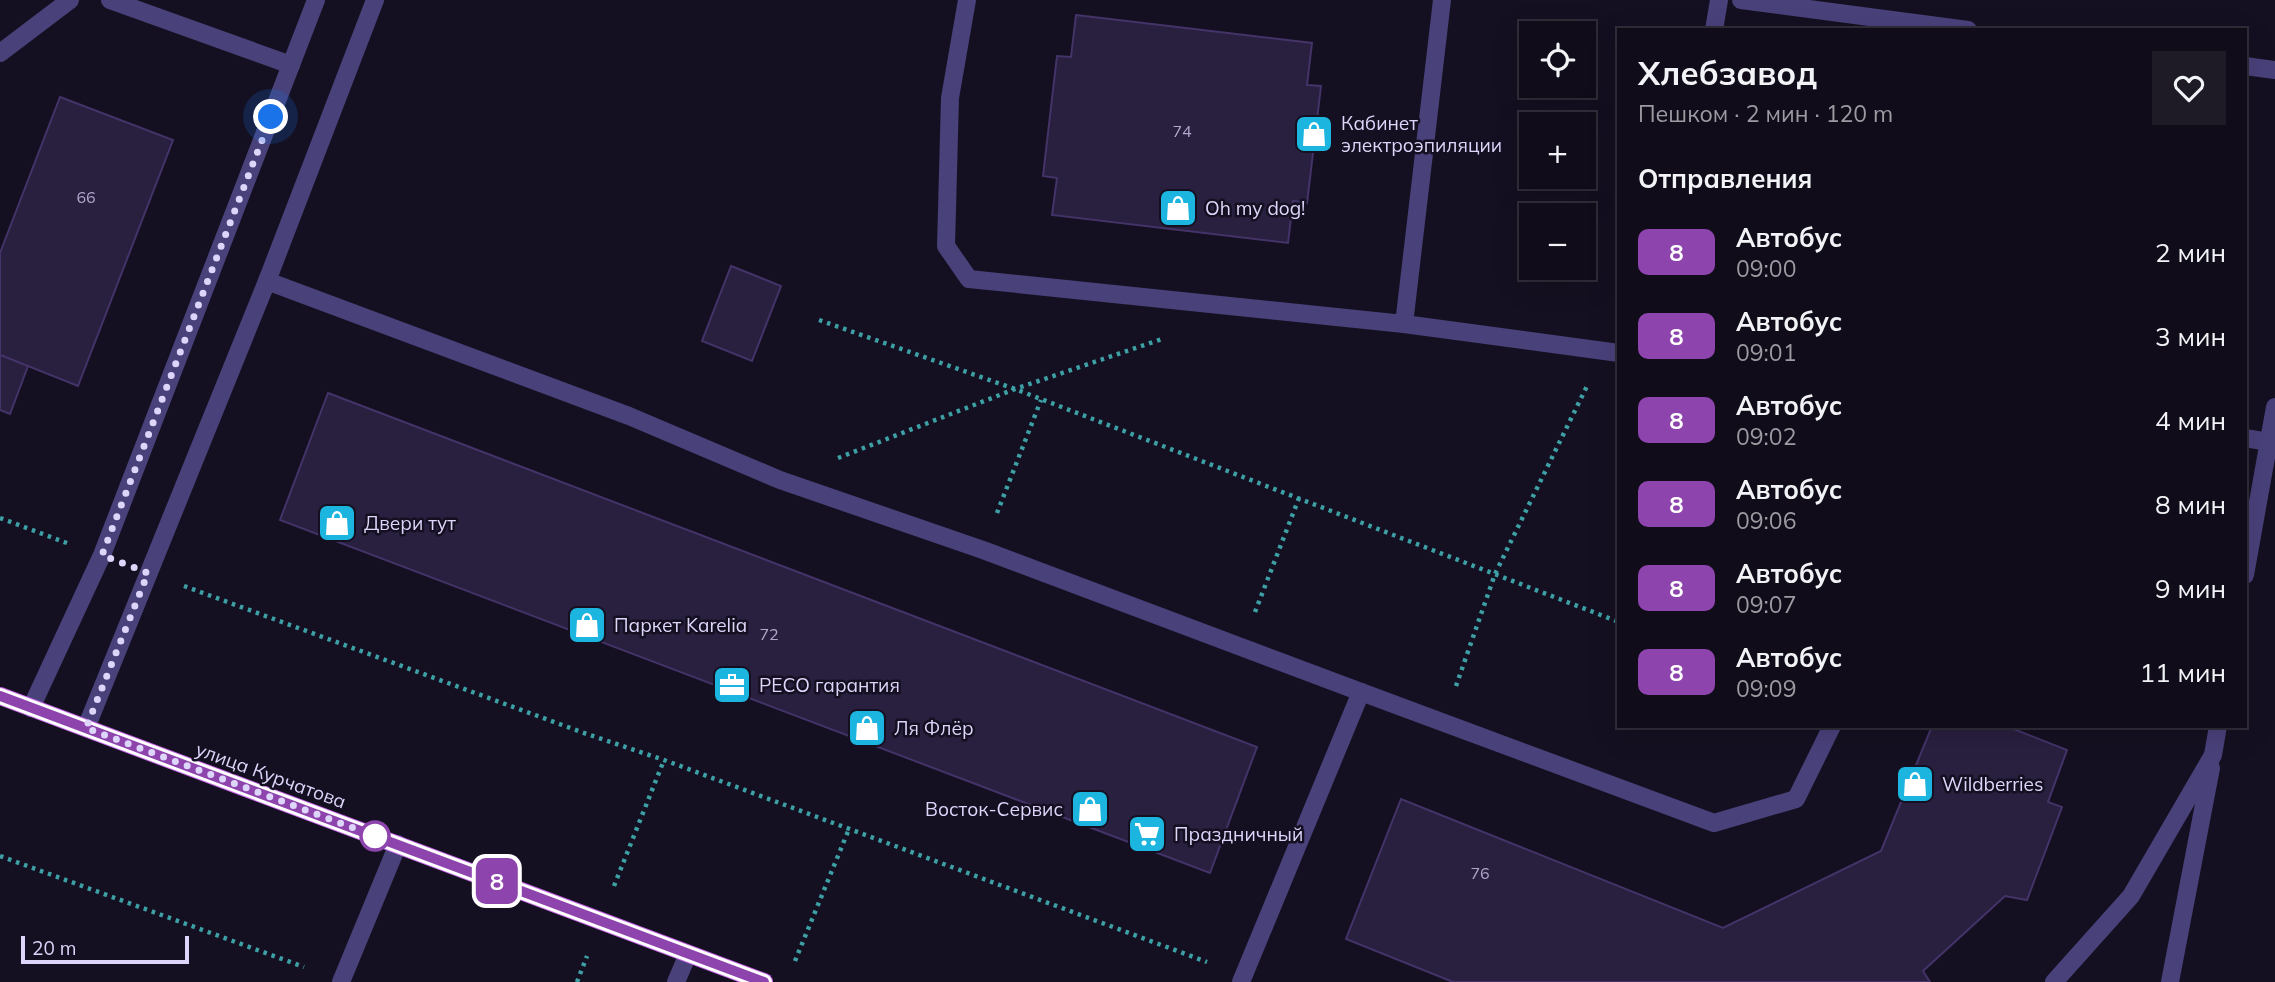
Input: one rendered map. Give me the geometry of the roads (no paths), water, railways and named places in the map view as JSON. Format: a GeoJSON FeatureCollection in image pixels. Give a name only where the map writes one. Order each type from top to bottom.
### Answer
{"type":"FeatureCollection","features":[{"type":"Feature","properties":{"kind":"main road","name":"улица Курчатова"},"geometry":{"type":"LineString","coordinates":[[0,696],[764,982]]}},
{"type":"Feature","properties":{"kind":"lane"},"geometry":{"type":"LineString","coordinates":[[0,53],[70,0]]}},
{"type":"Feature","properties":{"kind":"lane"},"geometry":{"type":"LineString","coordinates":[[110,0],[291,65]]}},
{"type":"Feature","properties":{"kind":"lane"},"geometry":{"type":"LineString","coordinates":[[32,708],[102,555],[316,0]]}},
{"type":"Feature","properties":{"kind":"lane"},"geometry":{"type":"LineString","coordinates":[[86,728],[267,281],[375,0]]}},
{"type":"Feature","properties":{"kind":"lane"},"geometry":{"type":"LineString","coordinates":[[967,0],[950,98],[946,246],[969,279],[1404,324],[1611,352]]}},
{"type":"Feature","properties":{"kind":"lane"},"geometry":{"type":"LineString","coordinates":[[1404,324],[1442,0]]}},
{"type":"Feature","properties":{"kind":"lane"},"geometry":{"type":"LineString","coordinates":[[1714,28],[1719,0]]}},
{"type":"Feature","properties":{"kind":"lane"},"geometry":{"type":"LineString","coordinates":[[1741,0],[1953,28]]}},
{"type":"Feature","properties":{"kind":"lane"},"geometry":{"type":"LineString","coordinates":[[2247,66],[2275,70]]}},
{"type":"Feature","properties":{"kind":"lane"},"geometry":{"type":"LineString","coordinates":[[267,281],[629,416],[780,480],[983,550],[1714,823],[1796,799],[1831,728]]}},
{"type":"Feature","properties":{"kind":"lane"},"geometry":{"type":"LineString","coordinates":[[2247,564],[2275,407]]}},
{"type":"Feature","properties":{"kind":"lane"},"geometry":{"type":"LineString","coordinates":[[2247,439],[2269,442]]}},
{"type":"Feature","properties":{"kind":"lane"},"geometry":{"type":"LineString","coordinates":[[1261,982],[1242,979],[1361,692]]}},
{"type":"Feature","properties":{"kind":"lane"},"geometry":{"type":"LineString","coordinates":[[2170,982],[2218,728]]}},
{"type":"Feature","properties":{"kind":"lane"},"geometry":{"type":"LineString","coordinates":[[2054,982],[2131,896],[2213,755]]}},
{"type":"Feature","properties":{"kind":"lane"},"geometry":{"type":"LineString","coordinates":[[341,981],[398,844]]}},
{"type":"Feature","properties":{"kind":"lane"},"geometry":{"type":"LineString","coordinates":[[676,982],[688,954]]}},
{"type":"Feature","properties":{"kind":"place","name":"Кабинет электроэпиляции"},"geometry":{"type":"Point","coordinates":[1314,134]}},
{"type":"Feature","properties":{"kind":"place","name":"Oh my dog!"},"geometry":{"type":"Point","coordinates":[1178,208]}},
{"type":"Feature","properties":{"kind":"place","name":"Двери тут"},"geometry":{"type":"Point","coordinates":[337,523]}},
{"type":"Feature","properties":{"kind":"place","name":"Паркет Karelia"},"geometry":{"type":"Point","coordinates":[587,625]}},
{"type":"Feature","properties":{"kind":"place","name":"РЕСО гарантия"},"geometry":{"type":"Point","coordinates":[732,685]}},
{"type":"Feature","properties":{"kind":"place","name":"Ля Флёр"},"geometry":{"type":"Point","coordinates":[867,728]}},
{"type":"Feature","properties":{"kind":"place","name":"Wildberries"},"geometry":{"type":"Point","coordinates":[1915,784]}},
{"type":"Feature","properties":{"kind":"place","name":"Восток-Сервис"},"geometry":{"type":"Point","coordinates":[1090,809]}},
{"type":"Feature","properties":{"kind":"place","name":"Праздничный"},"geometry":{"type":"Point","coordinates":[1147,834]}}]}
